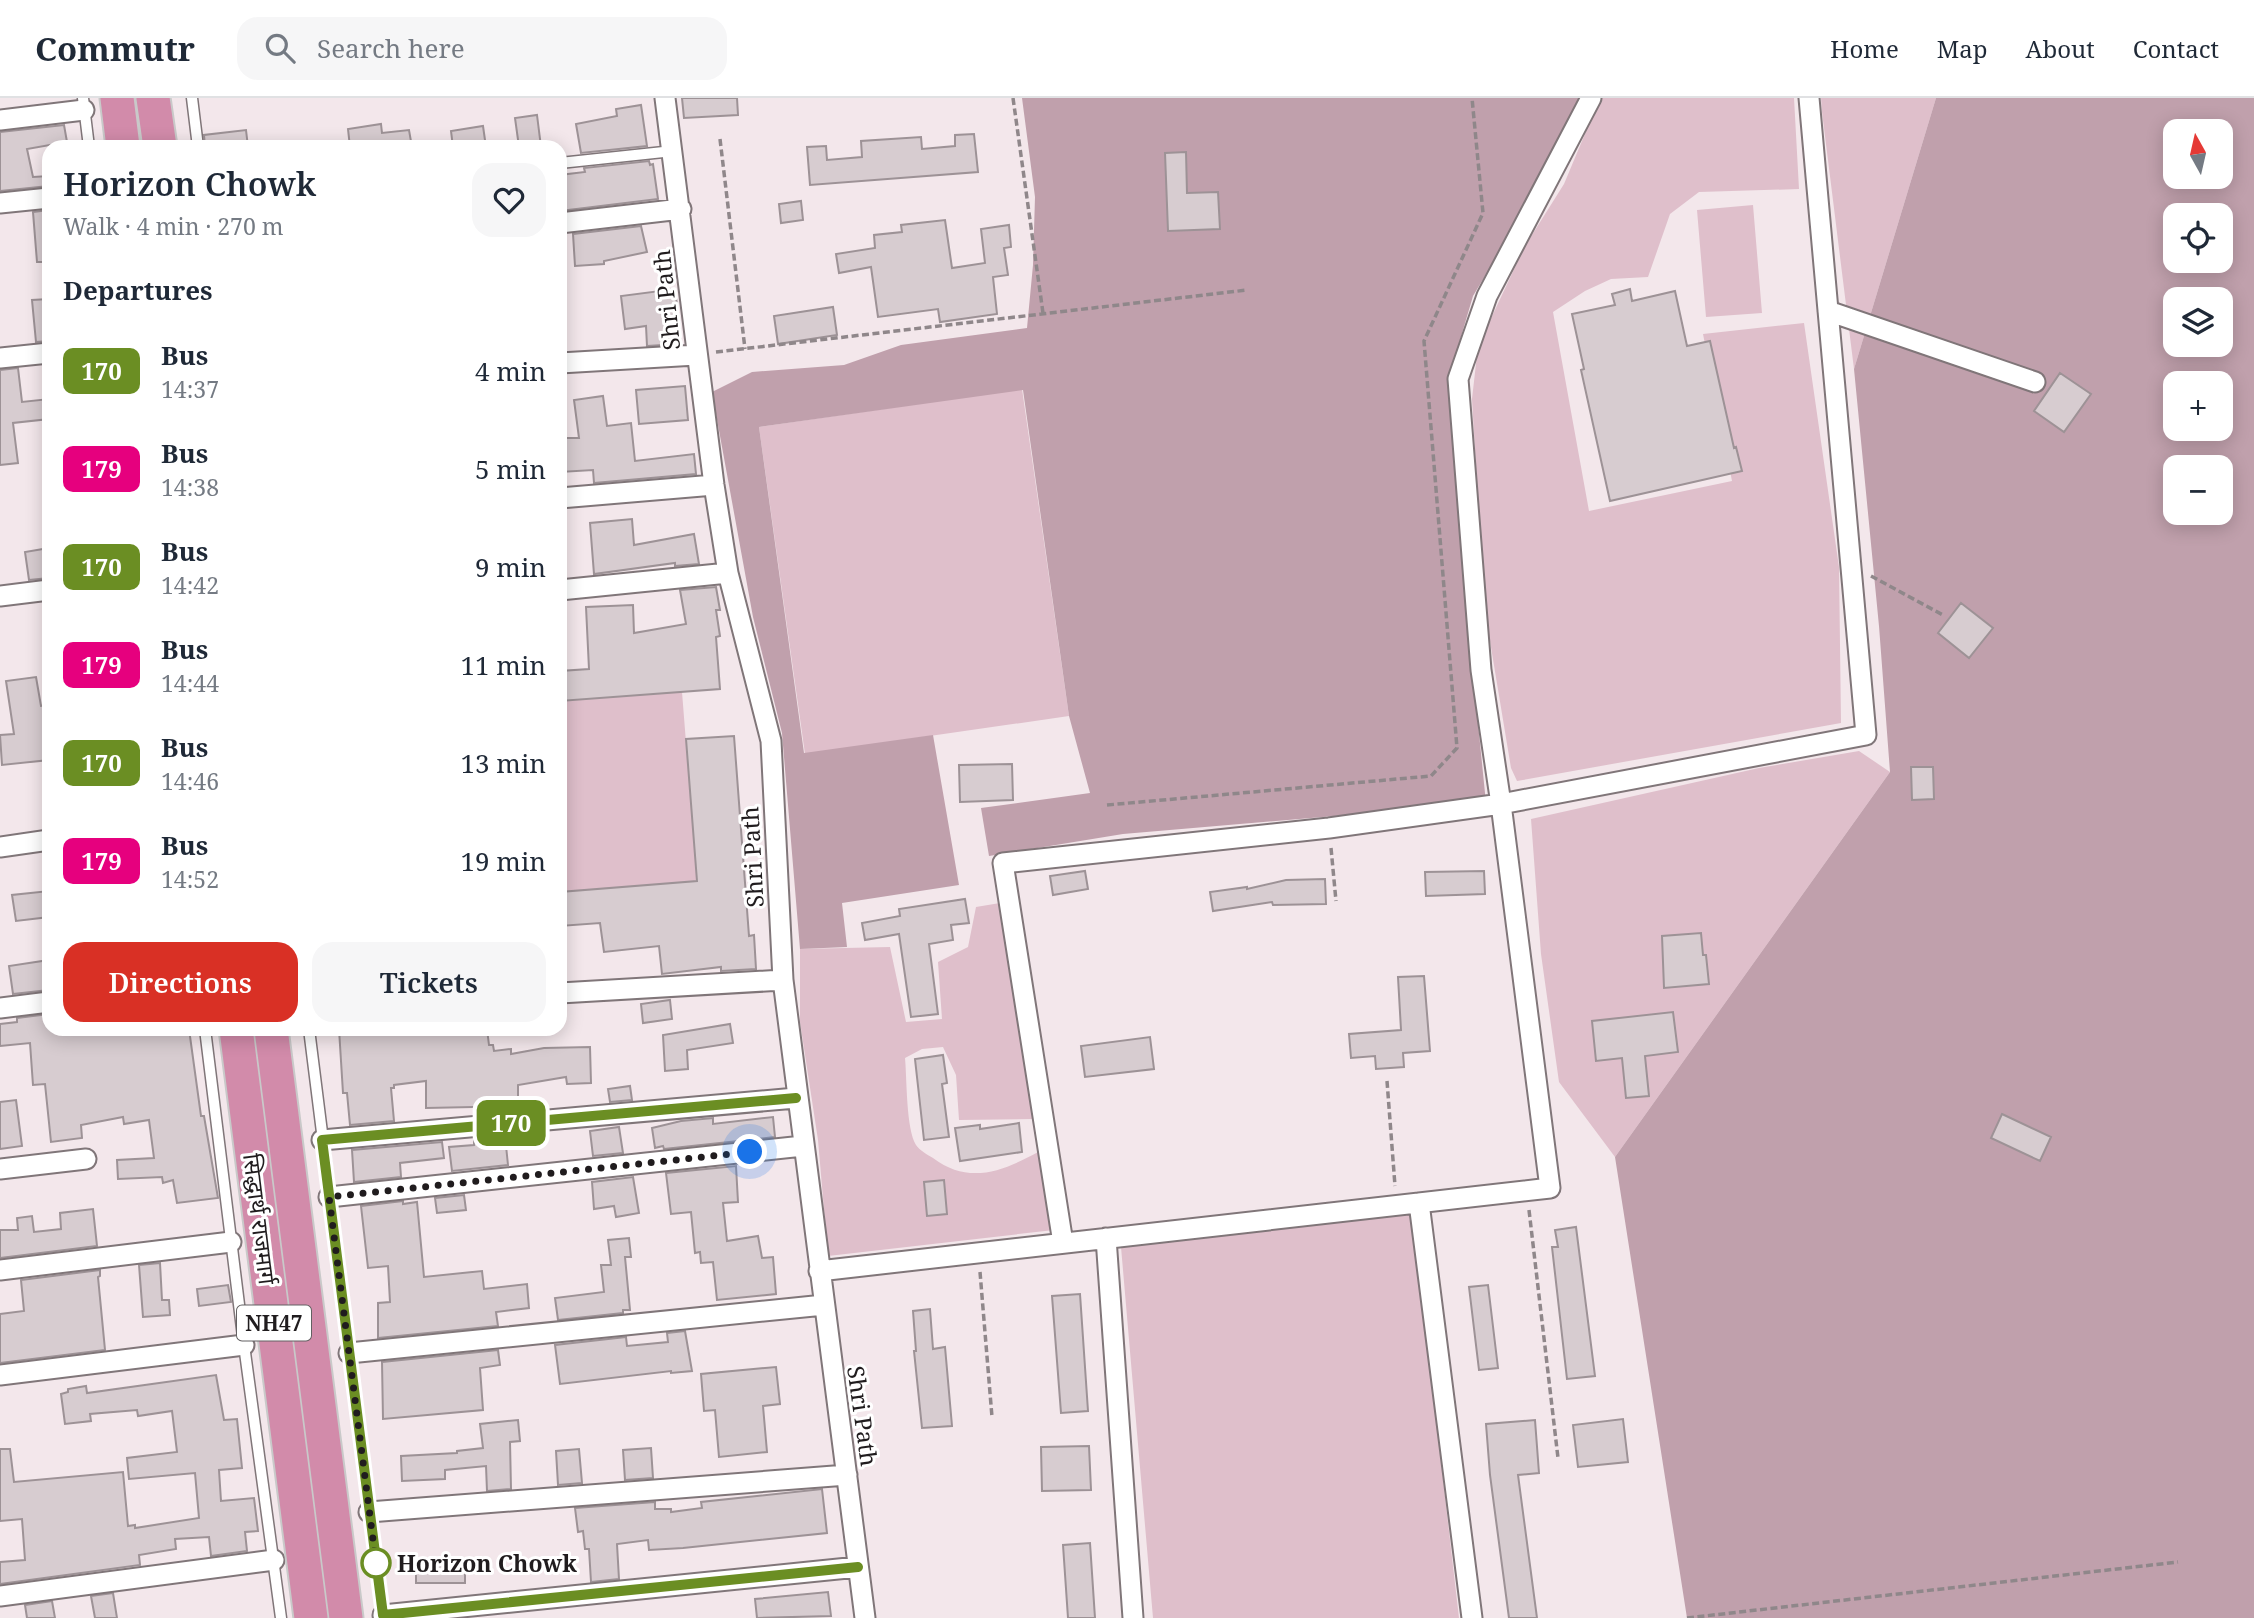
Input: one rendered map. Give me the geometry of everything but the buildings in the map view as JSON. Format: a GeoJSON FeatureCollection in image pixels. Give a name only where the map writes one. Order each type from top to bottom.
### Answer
{"type":"FeatureCollection","features":[{"type":"Feature","properties":{"kind":"highway"},"geometry":{"type":"LineString","coordinates":[[117,98],[122,140]]}},
{"type":"Feature","properties":{"kind":"highway"},"geometry":{"type":"LineString","coordinates":[[153,98],[159,140]]}},
{"type":"Feature","properties":{"kind":"highway","name":"सिद्धार्थ राजमार्ग"},"geometry":{"type":"LineString","coordinates":[[237,1036],[311,1618]]}},
{"type":"Feature","properties":{"kind":"highway","name":"सिद्धार्थ राजमार्ग"},"geometry":{"type":"LineString","coordinates":[[272,1036],[346,1618]]}},
{"type":"Feature","properties":{"kind":"street","name":"Shri Path"},"geometry":{"type":"LineString","coordinates":[[665,98],[681,209],[696,355],[728,573],[771,741],[783,980],[796,1098],[865,1618]]}},
{"type":"Feature","properties":{"kind":"street"},"geometry":{"type":"LineString","coordinates":[[819,1271],[1550,1188],[1501,804],[1481,670],[1458,379],[1487,296],[1591,98]]}},
{"type":"Feature","properties":{"kind":"street"},"geometry":{"type":"LineString","coordinates":[[1063,1243],[1003,863],[1329,828],[1501,804],[1866,735],[1809,98]]}},
{"type":"Feature","properties":{"kind":"street"},"geometry":{"type":"LineString","coordinates":[[0,120],[84,104]]}},
{"type":"Feature","properties":{"kind":"street"},"geometry":{"type":"LineString","coordinates":[[0,203],[42,199]]}},
{"type":"Feature","properties":{"kind":"street"},"geometry":{"type":"LineString","coordinates":[[567,222],[681,209]]}},
{"type":"Feature","properties":{"kind":"street"},"geometry":{"type":"LineString","coordinates":[[1828,311],[2035,382]]}},
{"type":"Feature","properties":{"kind":"street"},"geometry":{"type":"LineString","coordinates":[[0,358],[42,353]]}},
{"type":"Feature","properties":{"kind":"street"},"geometry":{"type":"LineString","coordinates":[[567,363],[696,355]]}},
{"type":"Feature","properties":{"kind":"street"},"geometry":{"type":"LineString","coordinates":[[567,497],[714,485]]}},
{"type":"Feature","properties":{"kind":"street"},"geometry":{"type":"LineString","coordinates":[[567,589],[728,573]]}},
{"type":"Feature","properties":{"kind":"street"},"geometry":{"type":"LineString","coordinates":[[0,596],[42,591]]}},
{"type":"Feature","properties":{"kind":"street"},"geometry":{"type":"LineString","coordinates":[[0,847],[42,841]]}},
{"type":"Feature","properties":{"kind":"street"},"geometry":{"type":"LineString","coordinates":[[567,993],[783,980]]}},
{"type":"Feature","properties":{"kind":"street"},"geometry":{"type":"LineString","coordinates":[[0,1008],[42,1003]]}},
{"type":"Feature","properties":{"kind":"street"},"geometry":{"type":"LineString","coordinates":[[322,1140],[796,1098]]}},
{"type":"Feature","properties":{"kind":"street"},"geometry":{"type":"LineString","coordinates":[[329,1197],[803,1146]]}},
{"type":"Feature","properties":{"kind":"street"},"geometry":{"type":"LineString","coordinates":[[0,1169],[86,1159]]}},
{"type":"Feature","properties":{"kind":"street"},"geometry":{"type":"LineString","coordinates":[[1419,1203],[1472,1618]]}},
{"type":"Feature","properties":{"kind":"street"},"geometry":{"type":"LineString","coordinates":[[1106,1238],[1133,1618]]}},
{"type":"Feature","properties":{"kind":"street"},"geometry":{"type":"LineString","coordinates":[[0,1270],[231,1242]]}},
{"type":"Feature","properties":{"kind":"street"},"geometry":{"type":"LineString","coordinates":[[349,1353],[824,1304]]}},
{"type":"Feature","properties":{"kind":"street"},"geometry":{"type":"LineString","coordinates":[[0,1375],[244,1345]]}},
{"type":"Feature","properties":{"kind":"street"},"geometry":{"type":"LineString","coordinates":[[369,1512],[847,1475]]}},
{"type":"Feature","properties":{"kind":"street"},"geometry":{"type":"LineString","coordinates":[[0,1596],[274,1560]]}},
{"type":"Feature","properties":{"kind":"street"},"geometry":{"type":"LineString","coordinates":[[383,1617],[858,1567]]}},
{"type":"Feature","properties":{"kind":"lane"},"geometry":{"type":"LineString","coordinates":[[192,98],[197,140]]}},
{"type":"Feature","properties":{"kind":"lane"},"geometry":{"type":"LineString","coordinates":[[84,104],[88,140]]}},
{"type":"Feature","properties":{"kind":"lane"},"geometry":{"type":"LineString","coordinates":[[567,162],[673,151]]}},
{"type":"Feature","properties":{"kind":"lane"},"geometry":{"type":"LineString","coordinates":[[206,1036],[281,1618]]}},
{"type":"Feature","properties":{"kind":"lane"},"geometry":{"type":"LineString","coordinates":[[310,1036],[383,1617]]}},
{"type":"Feature","properties":{"kind":"path"},"geometry":{"type":"LineString","coordinates":[[1013,98],[1043,313]]}},
{"type":"Feature","properties":{"kind":"path"},"geometry":{"type":"LineString","coordinates":[[1107,805],[1431,776],[1457,747],[1424,341],[1483,213],[1472,98]]}},
{"type":"Feature","properties":{"kind":"path"},"geometry":{"type":"LineString","coordinates":[[720,139],[745,349]]}},
{"type":"Feature","properties":{"kind":"path"},"geometry":{"type":"LineString","coordinates":[[696,355],[1247,290]]}},
{"type":"Feature","properties":{"kind":"path"},"geometry":{"type":"LineString","coordinates":[[1851,565],[1943,615]]}},
{"type":"Feature","properties":{"kind":"path"},"geometry":{"type":"LineString","coordinates":[[1329,828],[1335,901]]}},
{"type":"Feature","properties":{"kind":"path"},"geometry":{"type":"LineString","coordinates":[[1387,1081],[1397,1205]]}},
{"type":"Feature","properties":{"kind":"path"},"geometry":{"type":"LineString","coordinates":[[1527,1191],[1558,1458]]}},
{"type":"Feature","properties":{"kind":"path"},"geometry":{"type":"LineString","coordinates":[[978,1253],[992,1417]]}},
{"type":"Feature","properties":{"kind":"path"},"geometry":{"type":"LineString","coordinates":[[1687,1618],[2178,1562]]}},
{"type":"Feature","properties":{"kind":"shaded area"},"geometry":{"type":"Polygon","coordinates":[[[1022,98],[1583,98],[1549,169],[1473,296],[1450,374],[1467,614],[1486,803],[1123,834],[989,856],[981,808],[1090,793],[1069,716],[1023,390],[759,427],[804,753],[933,735],[959,885],[842,903],[847,947],[800,949],[782,733],[753,617],[712,392],[752,372],[844,365],[901,345],[1027,328],[1033,265],[1035,197],[1022,98]]]}},
{"type":"Feature","properties":{"kind":"shaded area"},"geometry":{"type":"Polygon","coordinates":[[[1600,98],[1794,98],[1799,189],[1699,192],[1670,214],[1648,277],[1611,279],[1585,291],[1553,312],[1589,511],[1732,481],[1703,334],[1804,323],[1839,567],[1841,723],[1517,781],[1511,768],[1484,605],[1472,399],[1478,346],[1525,246],[1564,184],[1600,98]]]}},
{"type":"Feature","properties":{"kind":"shaded area"},"geometry":{"type":"Polygon","coordinates":[[[1821,98],[1936,98],[1854,369],[1822,112],[1821,98]]]}},
{"type":"Feature","properties":{"kind":"shaded area"},"geometry":{"type":"Polygon","coordinates":[[[1936,98],[2254,98],[2254,1618],[1687,1618],[1615,1157],[1890,772],[1854,369],[1936,98]]]}},
{"type":"Feature","properties":{"kind":"shaded area"},"geometry":{"type":"Polygon","coordinates":[[[1753,205],[1762,313],[1706,317],[1697,210],[1753,205]]]}},
{"type":"Feature","properties":{"kind":"shaded area"},"geometry":{"type":"Polygon","coordinates":[[[1022,389],[1069,716],[805,754],[759,427],[1022,389]]]}},
{"type":"Feature","properties":{"kind":"shaded area"},"geometry":{"type":"Polygon","coordinates":[[[682,692],[697,881],[567,891],[567,700],[682,692]]]}},
{"type":"Feature","properties":{"kind":"shaded area"},"geometry":{"type":"Polygon","coordinates":[[[1859,751],[1890,772],[1615,1157],[1559,1082],[1541,954],[1531,819],[1759,768],[1859,751]]]}},
{"type":"Feature","properties":{"kind":"shaded area"},"geometry":{"type":"Polygon","coordinates":[[[1000,903],[1033,1119],[959,1120],[956,1075],[943,1047],[922,1049],[905,1058],[910,1128],[919,1149],[947,1167],[960,1171],[974,1173],[1001,1169],[1040,1151],[1054,1230],[828,1256],[818,1140],[800,1022],[800,949],[890,947],[906,1022],[942,1019],[938,962],[968,947],[976,907],[1000,903]]]}},
{"type":"Feature","properties":{"kind":"shaded area"},"geometry":{"type":"Polygon","coordinates":[[[1412,1211],[1459,1618],[1153,1618],[1121,1247],[1412,1211]]]}},
{"type":"Feature","properties":{"kind":"bus line","name":"170"},"geometry":{"type":"LineString","coordinates":[[796,1098],[322,1140],[383,1615],[858,1567]]}},
{"type":"Feature","properties":{"kind":"place","name":"Horizon Chowk"},"geometry":{"type":"Point","coordinates":[376,1563]}},
{"type":"Feature","properties":{"kind":"route"},"geometry":{"type":"LineString","coordinates":[[376,1563],[329,1197],[750,1152]]}}]}
